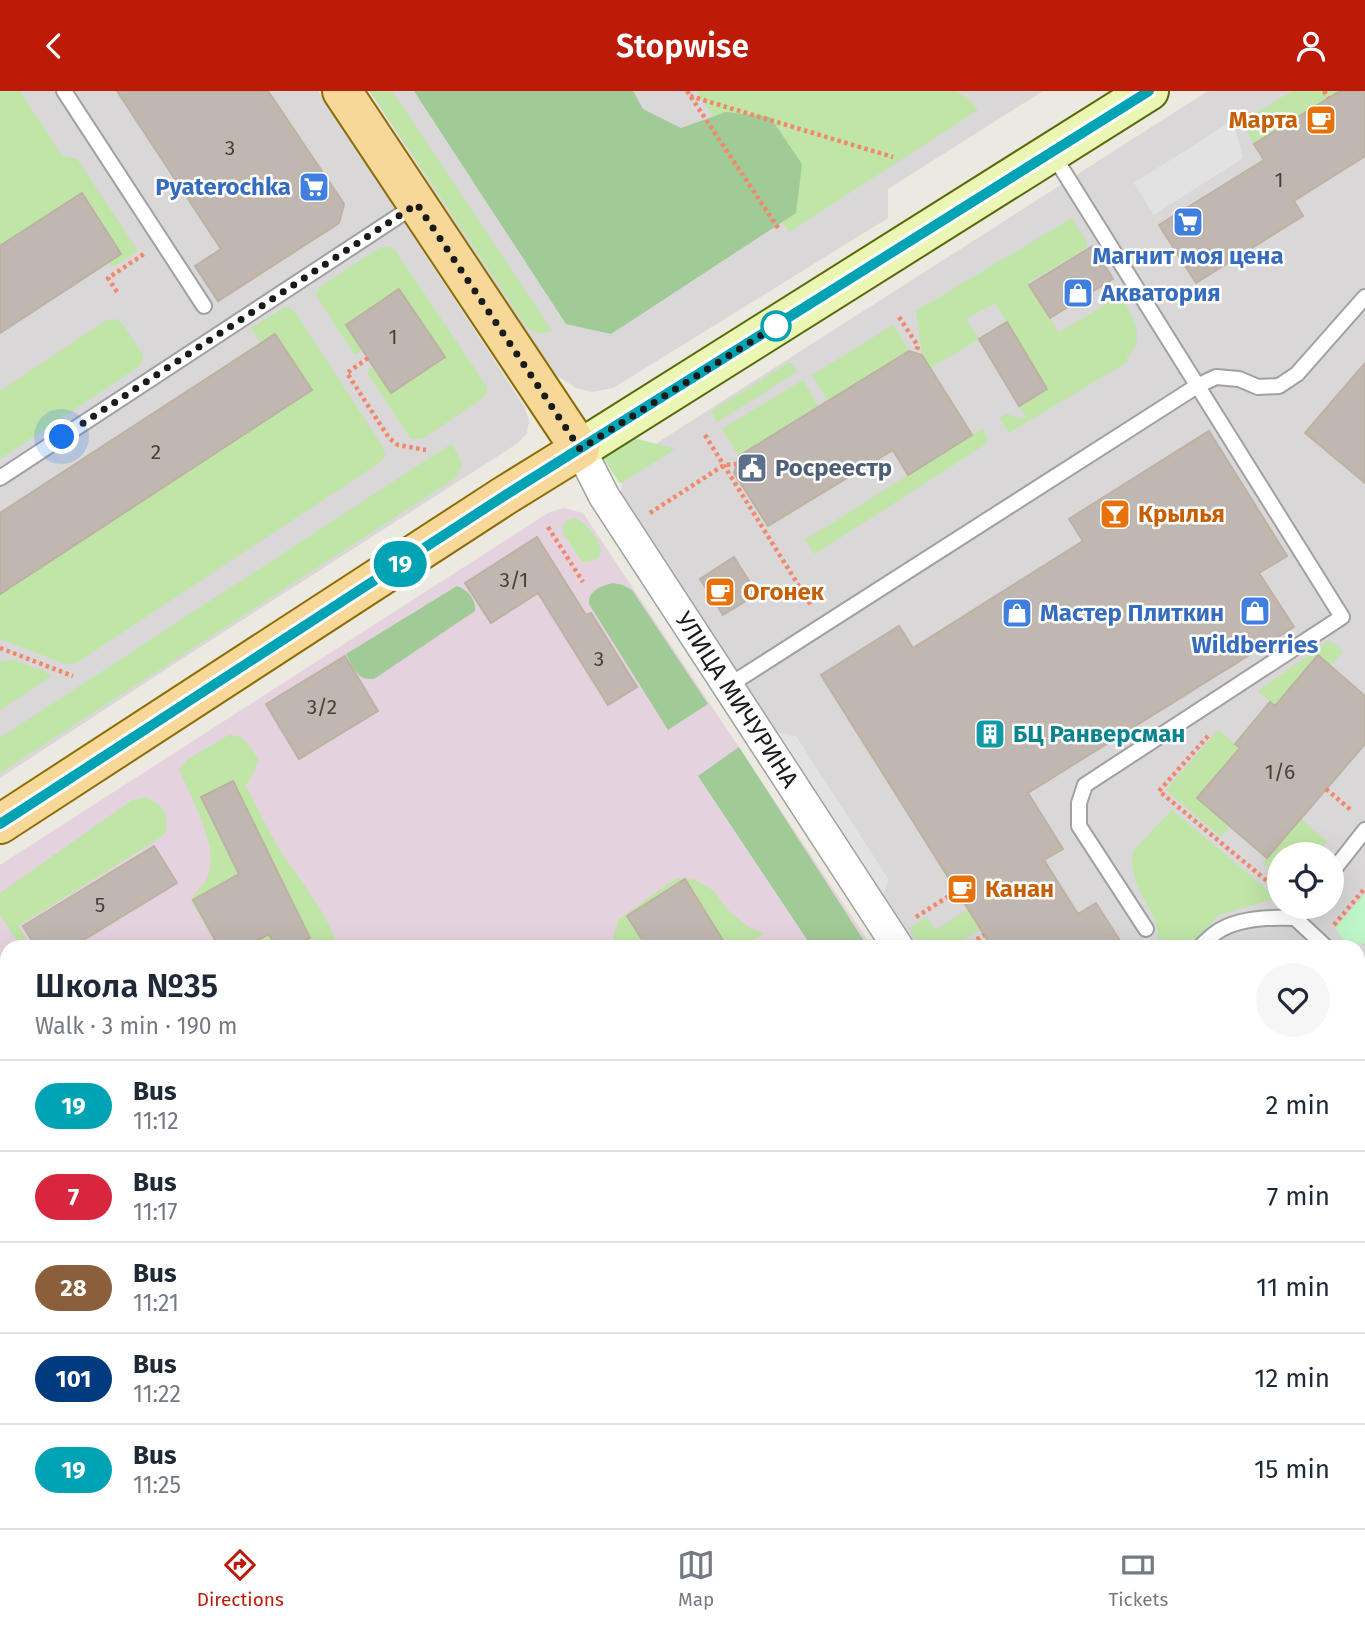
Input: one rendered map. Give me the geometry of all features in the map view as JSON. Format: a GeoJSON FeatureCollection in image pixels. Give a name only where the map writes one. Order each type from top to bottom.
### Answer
{"type":"FeatureCollection","features":[{"type":"Feature","properties":{"kind":"main road"},"geometry":{"type":"LineString","coordinates":[[342,91],[580,449]]}},
{"type":"Feature","properties":{"kind":"main road"},"geometry":{"type":"LineString","coordinates":[[0,824],[447,533],[1149,91]]}},
{"type":"Feature","properties":{"kind":"street","name":"УЛИЦА МИЧУРИНА"},"geometry":{"type":"LineString","coordinates":[[580,449],[604,496],[893,940]]}},
{"type":"Feature","properties":{"kind":"lane"},"geometry":{"type":"LineString","coordinates":[[64,91],[204,306]]}},
{"type":"Feature","properties":{"kind":"lane"},"geometry":{"type":"LineString","coordinates":[[1051,152],[1342,617],[1085,785],[1079,803],[1079,826],[1146,929]]}},
{"type":"Feature","properties":{"kind":"lane"},"geometry":{"type":"LineString","coordinates":[[0,478],[417,204]]}},
{"type":"Feature","properties":{"kind":"lane"},"geometry":{"type":"LineString","coordinates":[[728,686],[1197,386],[1216,377],[1239,379],[1258,387],[1279,386],[1297,375],[1365,297]]}},
{"type":"Feature","properties":{"kind":"lane"},"geometry":{"type":"LineString","coordinates":[[1344,857],[1365,831]]}},
{"type":"Feature","properties":{"kind":"lane"},"geometry":{"type":"LineString","coordinates":[[1208,940],[1219,930],[1246,921],[1267,918]]}},
{"type":"Feature","properties":{"kind":"lane"},"geometry":{"type":"LineString","coordinates":[[1305,919],[1321,940]]}},
{"type":"Feature","properties":{"kind":"path"},"geometry":{"type":"LineString","coordinates":[[1324,91],[1328,98]]}},
{"type":"Feature","properties":{"kind":"path"},"geometry":{"type":"LineString","coordinates":[[688,93],[893,157]]}},
{"type":"Feature","properties":{"kind":"path"},"geometry":{"type":"LineString","coordinates":[[688,93],[780,231]]}},
{"type":"Feature","properties":{"kind":"path"},"geometry":{"type":"LineString","coordinates":[[117,292],[108,278],[162,243]]}},
{"type":"Feature","properties":{"kind":"path"},"geometry":{"type":"LineString","coordinates":[[899,317],[918,347],[916,353]]}},
{"type":"Feature","properties":{"kind":"path"},"geometry":{"type":"LineString","coordinates":[[368,358],[347,373],[390,438],[398,445],[426,450]]}},
{"type":"Feature","properties":{"kind":"path"},"geometry":{"type":"LineString","coordinates":[[705,435],[824,625]]}},
{"type":"Feature","properties":{"kind":"path"},"geometry":{"type":"LineString","coordinates":[[649,514],[724,465],[736,464]]}},
{"type":"Feature","properties":{"kind":"path"},"geometry":{"type":"LineString","coordinates":[[548,527],[583,582]]}},
{"type":"Feature","properties":{"kind":"path"},"geometry":{"type":"LineString","coordinates":[[0,648],[73,676]]}},
{"type":"Feature","properties":{"kind":"path"},"geometry":{"type":"LineString","coordinates":[[1220,696],[1233,707],[1159,790],[1267,881]]}},
{"type":"Feature","properties":{"kind":"path"},"geometry":{"type":"LineString","coordinates":[[1332,927],[1365,888]]}},
{"type":"Feature","properties":{"kind":"path"},"geometry":{"type":"LineString","coordinates":[[914,918],[957,891]]}},
{"type":"Feature","properties":{"kind":"path"},"geometry":{"type":"LineString","coordinates":[[976,940],[984,935]]}},
{"type":"Feature","properties":{"kind":"shaded area"},"geometry":{"type":"Polygon","coordinates":[[[0,91],[318,91],[524,406],[529,421],[527,433],[518,443],[0,778],[0,91]]]}},
{"type":"Feature","properties":{"kind":"shaded area"},"geometry":{"type":"Polygon","coordinates":[[[369,91],[1043,91],[888,189],[888,218],[613,388],[592,392],[576,388],[553,373],[369,91]]]}},
{"type":"Feature","properties":{"kind":"shaded area"},"geometry":{"type":"Polygon","coordinates":[[[1208,91],[1365,91],[1365,940],[905,940],[626,517],[621,494],[622,479],[634,460],[663,439],[1208,91]]]}},
{"type":"Feature","properties":{"kind":"shaded area"},"geometry":{"type":"Polygon","coordinates":[[[1233,120],[1243,158],[1154,215],[1134,183],[1233,120]]]}},
{"type":"Feature","properties":{"kind":"shaded area"},"geometry":{"type":"Polygon","coordinates":[[[563,508],[583,513],[867,940],[0,940],[0,865],[548,513],[563,508]]]}},
{"type":"Feature","properties":{"kind":"shaded area"},"geometry":{"type":"Polygon","coordinates":[[[776,732],[796,736],[889,880],[882,896],[776,732]]]}},
{"type":"Feature","properties":{"kind":"green space"},"geometry":{"type":"Polygon","coordinates":[[[0,91],[20,91],[62,156],[77,159],[138,251],[113,267],[109,262],[121,254],[82,193],[0,246],[0,91]]]}},
{"type":"Feature","properties":{"kind":"green space"},"geometry":{"type":"Polygon","coordinates":[[[370,91],[392,91],[552,331],[538,333],[526,326],[370,91]]]}},
{"type":"Feature","properties":{"kind":"green space"},"geometry":{"type":"Polygon","coordinates":[[[414,91],[633,91],[643,109],[681,128],[726,112],[770,117],[802,164],[796,213],[611,334],[566,324],[414,91]]]}},
{"type":"Feature","properties":{"kind":"green space"},"geometry":{"type":"Polygon","coordinates":[[[696,91],[956,91],[978,110],[789,232],[696,91]]]}},
{"type":"Feature","properties":{"kind":"green space"},"geometry":{"type":"Polygon","coordinates":[[[1292,91],[1340,91],[1254,144],[1241,122],[1292,91]]]}},
{"type":"Feature","properties":{"kind":"green space"},"geometry":{"type":"Polygon","coordinates":[[[1072,218],[1087,242],[1086,249],[1029,282],[1029,285],[1059,333],[1120,295],[1136,326],[1136,343],[1126,357],[1129,361],[1009,433],[999,418],[1006,414],[1022,419],[1026,417],[1019,406],[1047,389],[995,303],[966,319],[979,339],[930,368],[922,355],[916,311],[1072,218]]]}},
{"type":"Feature","properties":{"kind":"green space"},"geometry":{"type":"Polygon","coordinates":[[[381,247],[395,250],[487,387],[483,398],[422,439],[411,439],[368,374],[374,366],[363,350],[354,354],[316,295],[319,288],[381,247]]]}},
{"type":"Feature","properties":{"kind":"green space"},"geometry":{"type":"Polygon","coordinates":[[[285,307],[294,311],[383,447],[386,454],[380,462],[75,664],[66,664],[0,639],[0,587],[4,592],[312,390],[275,334],[261,343],[251,328],[285,307]]]}},
{"type":"Feature","properties":{"kind":"green space"},"geometry":{"type":"Polygon","coordinates":[[[115,319],[122,323],[143,355],[138,367],[0,459],[0,391],[107,320],[115,319]]]}},
{"type":"Feature","properties":{"kind":"green space"},"geometry":{"type":"Polygon","coordinates":[[[893,325],[909,351],[828,401],[812,375],[893,325]]]}},
{"type":"Feature","properties":{"kind":"green space"},"geometry":{"type":"Polygon","coordinates":[[[790,362],[797,372],[717,422],[711,411],[790,362]]]}},
{"type":"Feature","properties":{"kind":"green space"},"geometry":{"type":"Polygon","coordinates":[[[803,380],[819,407],[739,456],[722,429],[803,380]]]}},
{"type":"Feature","properties":{"kind":"green space"},"geometry":{"type":"Polygon","coordinates":[[[983,428],[986,444],[815,554],[805,540],[983,428]]]}},
{"type":"Feature","properties":{"kind":"green space"},"geometry":{"type":"Polygon","coordinates":[[[634,438],[675,449],[620,484],[603,458],[634,438]]]}},
{"type":"Feature","properties":{"kind":"green space"},"geometry":{"type":"Polygon","coordinates":[[[451,444],[461,465],[454,479],[0,773],[0,738],[451,444]]]}},
{"type":"Feature","properties":{"kind":"green space"},"geometry":{"type":"Polygon","coordinates":[[[576,518],[589,529],[599,544],[601,554],[591,561],[582,562],[563,533],[563,525],[567,520],[576,518]]]}},
{"type":"Feature","properties":{"kind":"green space"},"geometry":{"type":"Polygon","coordinates":[[[613,583],[632,590],[708,704],[668,730],[589,604],[593,592],[613,583]]]}},
{"type":"Feature","properties":{"kind":"green space"},"geometry":{"type":"Polygon","coordinates":[[[457,586],[471,596],[475,611],[374,679],[368,679],[356,672],[346,654],[457,586]]]}},
{"type":"Feature","properties":{"kind":"green space"},"geometry":{"type":"Polygon","coordinates":[[[1328,641],[1343,651],[1330,666],[1275,706],[1258,691],[1328,641]]]}},
{"type":"Feature","properties":{"kind":"green space"},"geometry":{"type":"Polygon","coordinates":[[[13,660],[45,671],[51,676],[0,710],[0,662],[13,660]]]}},
{"type":"Feature","properties":{"kind":"green space"},"geometry":{"type":"Polygon","coordinates":[[[1218,730],[1240,748],[1197,798],[1230,826],[1221,837],[1166,790],[1218,730]]]}},
{"type":"Feature","properties":{"kind":"green space"},"geometry":{"type":"Polygon","coordinates":[[[229,735],[240,737],[250,747],[259,761],[246,786],[280,849],[322,912],[335,940],[214,940],[191,901],[207,878],[211,863],[207,836],[179,769],[188,759],[229,735]]]}},
{"type":"Feature","properties":{"kind":"green space"},"geometry":{"type":"Polygon","coordinates":[[[739,747],[863,940],[807,940],[698,776],[739,747]]]}},
{"type":"Feature","properties":{"kind":"green space"},"geometry":{"type":"Polygon","coordinates":[[[146,797],[158,804],[164,810],[167,832],[19,926],[27,940],[16,940],[0,915],[0,893],[132,800],[146,797]]]}},
{"type":"Feature","properties":{"kind":"green space"},"geometry":{"type":"Polygon","coordinates":[[[1172,810],[1267,890],[1267,901],[1219,915],[1195,940],[1158,940],[1157,926],[1137,884],[1132,866],[1132,852],[1172,810]]]}},
{"type":"Feature","properties":{"kind":"green space"},"geometry":{"type":"Polygon","coordinates":[[[1301,819],[1327,842],[1281,842],[1301,819]]]}},
{"type":"Feature","properties":{"kind":"green space"},"geometry":{"type":"Polygon","coordinates":[[[676,878],[694,879],[714,891],[727,909],[747,926],[764,934],[754,940],[614,940],[619,919],[676,878]]]}},
{"type":"Feature","properties":{"kind":"green space"},"geometry":{"type":"Polygon","coordinates":[[[1365,894],[1365,940],[1344,940],[1335,928],[1365,894]]]}},
{"type":"Feature","properties":{"kind":"green space"},"geometry":{"type":"Polygon","coordinates":[[[968,909],[981,929],[963,940],[916,940],[909,928],[927,917],[935,930],[968,909]]]}},
{"type":"Feature","properties":{"kind":"building"},"geometry":{"type":"Polygon","coordinates":[[[117,91],[268,91],[344,204],[339,223],[218,301],[195,266],[221,249],[117,91]]]}},
{"type":"Feature","properties":{"kind":"building"},"geometry":{"type":"Polygon","coordinates":[[[1340,91],[1365,91],[1365,156],[1294,201],[1303,216],[1196,283],[1159,225],[1264,160],[1254,144],[1340,91]]]}},
{"type":"Feature","properties":{"kind":"building"},"geometry":{"type":"Polygon","coordinates":[[[82,193],[121,254],[0,333],[0,246],[82,193]]]}},
{"type":"Feature","properties":{"kind":"building"},"geometry":{"type":"Polygon","coordinates":[[[1093,246],[1113,279],[1050,318],[1029,285],[1093,246]]]}},
{"type":"Feature","properties":{"kind":"building"},"geometry":{"type":"Polygon","coordinates":[[[399,289],[445,357],[391,393],[346,325],[399,289]]]}},
{"type":"Feature","properties":{"kind":"building"},"geometry":{"type":"Polygon","coordinates":[[[1007,322],[1047,389],[1019,406],[979,339],[1007,322]]]}},
{"type":"Feature","properties":{"kind":"building"},"geometry":{"type":"Polygon","coordinates":[[[275,334],[312,390],[0,594],[0,513],[275,334]]]}},
{"type":"Feature","properties":{"kind":"building"},"geometry":{"type":"Polygon","coordinates":[[[909,351],[922,355],[972,435],[908,475],[893,450],[768,526],[734,473],[739,456],[909,351]]]}},
{"type":"Feature","properties":{"kind":"building"},"geometry":{"type":"Polygon","coordinates":[[[1365,363],[1365,483],[1305,433],[1365,363]]]}},
{"type":"Feature","properties":{"kind":"building","name":"БЦ Ранверсман"},"geometry":{"type":"Polygon","coordinates":[[[1209,431],[1287,556],[1259,573],[1294,627],[1028,793],[1063,849],[1044,860],[1078,914],[1096,903],[1120,940],[988,940],[821,675],[899,626],[913,648],[1083,541],[1069,519],[1209,431]]]}},
{"type":"Feature","properties":{"kind":"building"},"geometry":{"type":"Polygon","coordinates":[[[537,537],[586,615],[591,613],[637,687],[608,705],[538,593],[491,623],[465,583],[537,537]]]}},
{"type":"Feature","properties":{"kind":"building"},"geometry":{"type":"Polygon","coordinates":[[[734,557],[757,594],[723,615],[700,579],[734,557]]]}},
{"type":"Feature","properties":{"kind":"building"},"geometry":{"type":"Polygon","coordinates":[[[1318,655],[1365,696],[1365,744],[1281,842],[1267,842],[1267,858],[1197,798],[1240,748],[1235,744],[1270,702],[1275,706],[1318,655]]]}},
{"type":"Feature","properties":{"kind":"building"},"geometry":{"type":"Polygon","coordinates":[[[345,656],[378,711],[299,759],[266,704],[345,656]]]}},
{"type":"Feature","properties":{"kind":"building"},"geometry":{"type":"Polygon","coordinates":[[[233,781],[310,938],[272,940],[269,934],[258,940],[215,940],[193,900],[239,874],[201,797],[233,781]]]}},
{"type":"Feature","properties":{"kind":"building"},"geometry":{"type":"Polygon","coordinates":[[[154,846],[177,883],[83,940],[32,940],[23,926],[154,846]]]}},
{"type":"Feature","properties":{"kind":"building"},"geometry":{"type":"Polygon","coordinates":[[[685,879],[723,940],[642,940],[627,916],[685,879]]]}},
{"type":"Feature","properties":{"kind":"bus line","name":"19"},"geometry":{"type":"LineString","coordinates":[[0,824],[504,496],[1149,91]]}},
{"type":"Feature","properties":{"kind":"place","name":"Марта"},"geometry":{"type":"Point","coordinates":[1321,120]}},
{"type":"Feature","properties":{"kind":"place","name":"Pyaterochka"},"geometry":{"type":"Point","coordinates":[314,187]}},
{"type":"Feature","properties":{"kind":"place","name":"Магнит моя цена"},"geometry":{"type":"Point","coordinates":[1188,222]}},
{"type":"Feature","properties":{"kind":"place","name":"Акватория"},"geometry":{"type":"Point","coordinates":[1078,293]}},
{"type":"Feature","properties":{"kind":"place","name":"Росреестр"},"geometry":{"type":"Point","coordinates":[752,468]}},
{"type":"Feature","properties":{"kind":"place","name":"Крылья"},"geometry":{"type":"Point","coordinates":[1115,514]}},
{"type":"Feature","properties":{"kind":"place","name":"Огонек"},"geometry":{"type":"Point","coordinates":[720,592]}},
{"type":"Feature","properties":{"kind":"place","name":"Wildberries"},"geometry":{"type":"Point","coordinates":[1255,611]}},
{"type":"Feature","properties":{"kind":"place","name":"Мастер Плиткин"},"geometry":{"type":"Point","coordinates":[1017,613]}},
{"type":"Feature","properties":{"kind":"place","name":"БЦ Ранверсман"},"geometry":{"type":"Point","coordinates":[990,734]}},
{"type":"Feature","properties":{"kind":"place","name":"Канан"},"geometry":{"type":"Point","coordinates":[962,889]}},
{"type":"Feature","properties":{"kind":"route"},"geometry":{"type":"LineString","coordinates":[[62,437],[417,204],[580,449],[776,326]]}}]}
